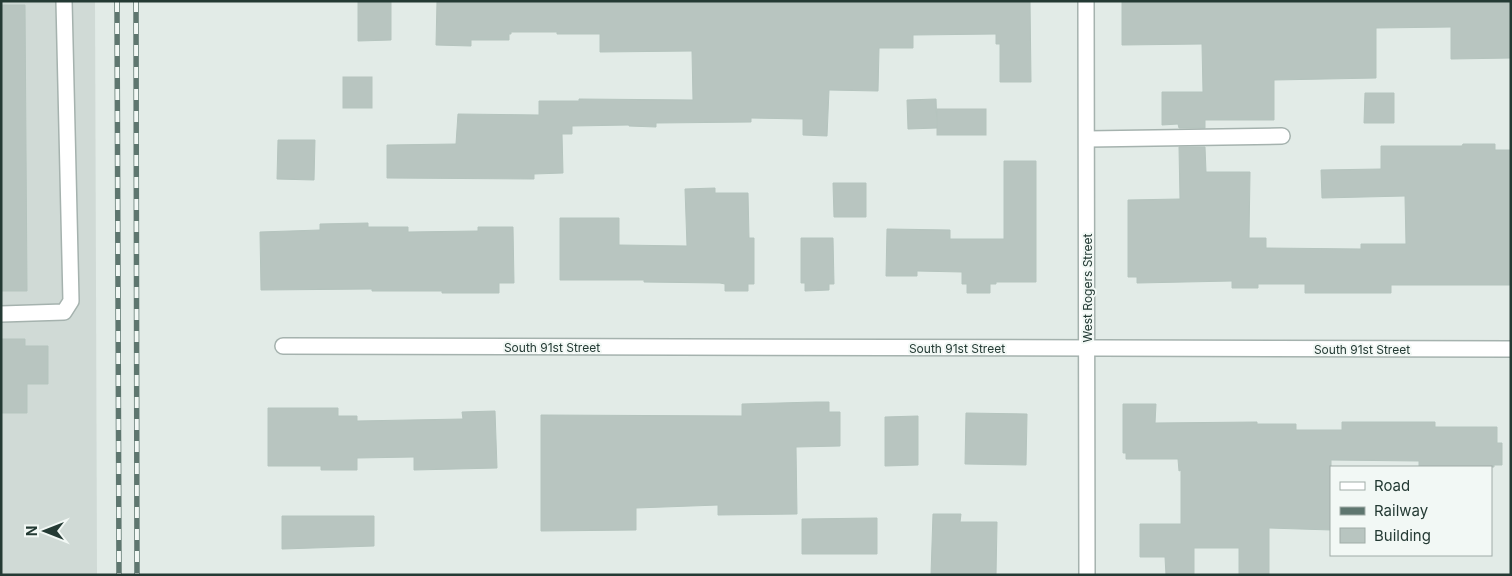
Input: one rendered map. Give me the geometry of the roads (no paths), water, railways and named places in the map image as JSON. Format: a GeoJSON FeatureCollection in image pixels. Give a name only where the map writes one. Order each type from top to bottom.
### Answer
{"type":"FeatureCollection","features":[{"type":"Feature","properties":{"kind":"street"},"geometry":{"type":"LineString","coordinates":[[1,314],[64,312],[71,301],[64,1]]}},
{"type":"Feature","properties":{"kind":"street","name":"West Rogers Street"},"geometry":{"type":"LineString","coordinates":[[1086,1],[1088,139],[1086,348],[1087,575]]}},
{"type":"Feature","properties":{"kind":"street"},"geometry":{"type":"LineString","coordinates":[[1088,139],[1282,136]]}},
{"type":"Feature","properties":{"kind":"street","name":"South 91st Street"},"geometry":{"type":"LineString","coordinates":[[282,346],[1511,349]]}},
{"type":"Feature","properties":{"kind":"railway"},"geometry":{"type":"LineString","coordinates":[[117,1],[119,575]]}},
{"type":"Feature","properties":{"kind":"railway"},"geometry":{"type":"LineString","coordinates":[[136,1],[137,575]]}}]}
